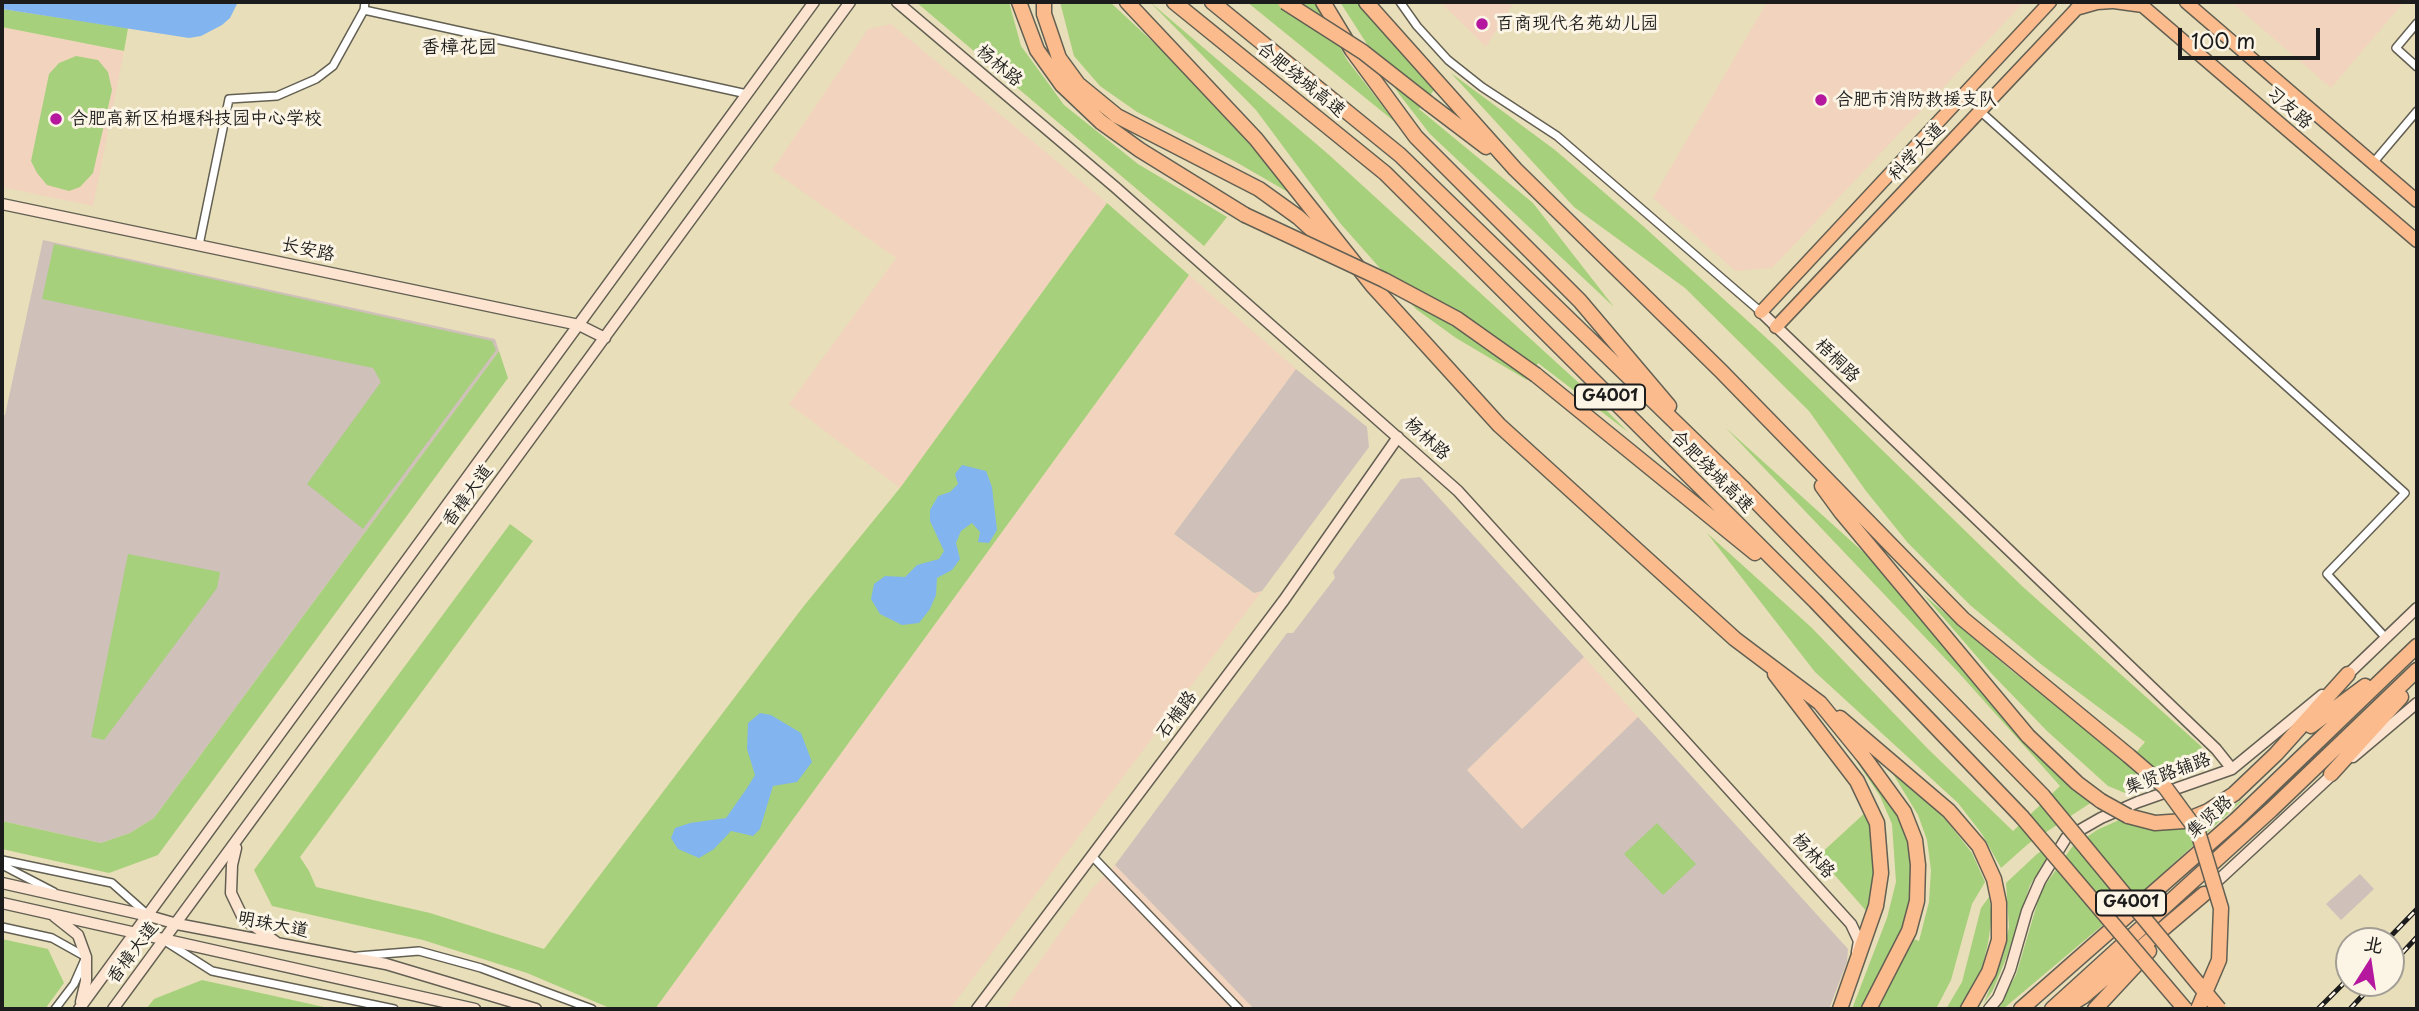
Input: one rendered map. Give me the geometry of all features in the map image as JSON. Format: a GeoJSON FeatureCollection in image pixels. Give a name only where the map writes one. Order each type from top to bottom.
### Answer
{"type":"FeatureCollection","features":[{"type":"Feature","properties":{"kind":"highway"},"geometry":{"type":"LineString","coordinates":[[1019,2],[1037,50],[1062,85],[1101,122],[1140,150],[1245,215],[1384,280],[1457,319],[1536,375],[1815,601]]}},
{"type":"Feature","properties":{"kind":"highway"},"geometry":{"type":"LineString","coordinates":[[1044,2],[1044,14],[1059,58],[1078,84],[1117,116],[1259,188],[1297,216],[1372,285]]}},
{"type":"Feature","properties":{"kind":"highway"},"geometry":{"type":"LineString","coordinates":[[1127,2],[1256,139],[1372,285],[1499,425],[1735,639],[1859,733],[1949,811],[1979,846],[1994,879],[1999,903],[1999,940],[1989,972],[1968,1009]]}},
{"type":"Feature","properties":{"kind":"highway","name":"合肥绕城高速"},"geometry":{"type":"LineString","coordinates":[[1174,2],[1385,173],[1815,601],[2022,817],[2185,1009]]}},
{"type":"Feature","properties":{"kind":"highway","name":"合肥绕城高速"},"geometry":{"type":"LineString","coordinates":[[1212,2],[1400,155],[1722,469],[2043,796],[2219,1009]]}},
{"type":"Feature","properties":{"kind":"highway"},"geometry":{"type":"LineString","coordinates":[[1285,2],[1363,52],[1515,169]]}},
{"type":"Feature","properties":{"kind":"highway"},"geometry":{"type":"LineString","coordinates":[[1323,2],[1352,50],[1416,137],[1580,301],[1722,469]]}},
{"type":"Feature","properties":{"kind":"highway"},"geometry":{"type":"LineString","coordinates":[[1366,2],[1515,169],[1721,371],[1964,619],[2165,787],[2198,832],[2221,908],[2219,960],[2198,1009]]}},
{"type":"Feature","properties":{"kind":"highway"},"geometry":{"type":"LineString","coordinates":[[1801,455],[1840,512],[2028,736],[2077,783],[2128,816],[2155,823],[2184,821],[2208,811],[2234,794],[2276,754],[2348,674]]}},
{"type":"Feature","properties":{"kind":"highway","name":"集贤路"},"geometry":{"type":"LineString","coordinates":[[2021,1009],[2236,820],[2417,646]]}},
{"type":"Feature","properties":{"kind":"highway"},"geometry":{"type":"LineString","coordinates":[[2276,754],[2323,716],[2406,657]]}},
{"type":"Feature","properties":{"kind":"highway"},"geometry":{"type":"LineString","coordinates":[[1763,659],[1857,781],[1877,823],[1881,873],[1876,906],[1840,1009]]}},
{"type":"Feature","properties":{"kind":"highway","name":"集贤路"},"geometry":{"type":"LineString","coordinates":[[2052,1009],[2271,810],[2417,670]]}},
{"type":"Feature","properties":{"kind":"highway"},"geometry":{"type":"LineString","coordinates":[[2332,774],[2417,676]]}},
{"type":"Feature","properties":{"kind":"highway"},"geometry":{"type":"LineString","coordinates":[[1820,703],[1905,813],[1916,840],[1917,901],[1909,931],[1869,1009]]}},
{"type":"Feature","properties":{"kind":"highway"},"geometry":{"type":"LineString","coordinates":[[2063,1009],[2084,996],[2204,894]]}},
{"type":"Feature","properties":{"kind":"highway"},"geometry":{"type":"LineString","coordinates":[[2095,1009],[2204,894]]}},
{"type":"Feature","properties":{"kind":"main road","name":"科学大道"},"geometry":{"type":"LineString","coordinates":[[1760,312],[2050,2]]}},
{"type":"Feature","properties":{"kind":"main road"},"geometry":{"type":"LineString","coordinates":[[2079,5],[2113,2],[2140,4]]}},
{"type":"Feature","properties":{"kind":"main road","name":"习友路"},"geometry":{"type":"LineString","coordinates":[[2186,2],[2417,201]]}},
{"type":"Feature","properties":{"kind":"main road","name":"习友路"},"geometry":{"type":"LineString","coordinates":[[2140,4],[2417,241]]}},
{"type":"Feature","properties":{"kind":"main road","name":"科学大道"},"geometry":{"type":"LineString","coordinates":[[1776,327],[2079,5]]}},
{"type":"Feature","properties":{"kind":"street","name":"香樟大道"},"geometry":{"type":"LineString","coordinates":[[79,1009],[814,2]]}},
{"type":"Feature","properties":{"kind":"street","name":"香樟大道"},"geometry":{"type":"LineString","coordinates":[[113,1009],[850,2]]}},
{"type":"Feature","properties":{"kind":"street","name":"杨林路"},"geometry":{"type":"LineString","coordinates":[[897,2],[1115,187],[1458,491],[1851,924],[1859,941],[1856,966]]}},
{"type":"Feature","properties":{"kind":"street","name":"梧桐路"},"geometry":{"type":"LineString","coordinates":[[1400,2],[1417,26],[1448,60],[1482,87],[1557,136],[1760,312],[2216,749],[2232,769]]}},
{"type":"Feature","properties":{"kind":"street"},"geometry":{"type":"LineString","coordinates":[[199,245],[229,99],[277,96],[316,79],[333,66],[364,6],[747,94]]}},
{"type":"Feature","properties":{"kind":"street"},"geometry":{"type":"LineString","coordinates":[[2417,23],[2396,48],[2417,67]]}},
{"type":"Feature","properties":{"kind":"street"},"geometry":{"type":"LineString","coordinates":[[1980,111],[2405,493],[2327,574],[2385,637]]}},
{"type":"Feature","properties":{"kind":"street"},"geometry":{"type":"LineString","coordinates":[[2373,163],[2417,111]]}},
{"type":"Feature","properties":{"kind":"street","name":"长安路"},"geometry":{"type":"LineString","coordinates":[[2,204],[579,325],[605,338]]}},
{"type":"Feature","properties":{"kind":"street","name":"石楠路"},"geometry":{"type":"LineString","coordinates":[[976,1009],[1284,600],[1398,437]]}},
{"type":"Feature","properties":{"kind":"street","name":"集贤路辅路"},"geometry":{"type":"LineString","coordinates":[[1989,1009],[1998,998],[2010,970],[2027,911],[2040,881],[2066,838],[2113,813],[2232,769],[2348,674],[2417,608]]}},
{"type":"Feature","properties":{"kind":"street"},"geometry":{"type":"LineString","coordinates":[[2204,894],[2332,774],[2417,703]]}},
{"type":"Feature","properties":{"kind":"street"},"geometry":{"type":"LineString","coordinates":[[238,841],[232,865],[231,893],[243,918],[278,943]]}},
{"type":"Feature","properties":{"kind":"street"},"geometry":{"type":"LineString","coordinates":[[1093,857],[1239,1009]]}},
{"type":"Feature","properties":{"kind":"street"},"geometry":{"type":"LineString","coordinates":[[2,862],[112,883],[149,916]]}},
{"type":"Feature","properties":{"kind":"street"},"geometry":{"type":"LineString","coordinates":[[2,862],[64,897]]}},
{"type":"Feature","properties":{"kind":"street","name":"明珠大道"},"geometry":{"type":"LineString","coordinates":[[2,883],[177,924],[386,964],[536,1009]]}},
{"type":"Feature","properties":{"kind":"street"},"geometry":{"type":"LineString","coordinates":[[2,903],[475,1009]]}},
{"type":"Feature","properties":{"kind":"street"},"geometry":{"type":"LineString","coordinates":[[52,914],[78,935],[86,957],[86,981],[79,1009]]}},
{"type":"Feature","properties":{"kind":"street"},"geometry":{"type":"LineString","coordinates":[[2,927],[52,938],[86,957]]}},
{"type":"Feature","properties":{"kind":"street"},"geometry":{"type":"LineString","coordinates":[[164,941],[212,971],[394,1009]]}},
{"type":"Feature","properties":{"kind":"street"},"geometry":{"type":"LineString","coordinates":[[347,957],[419,951],[481,968],[592,1009]]}},
{"type":"Feature","properties":{"kind":"street"},"geometry":{"type":"LineString","coordinates":[[55,1009],[74,984],[86,957]]}},
{"type":"Feature","properties":{"kind":"shaded area","name":"百商现代名苑幼儿园"},"geometry":{"type":"Polygon","coordinates":[[[1440,2],[1514,2],[1486,47],[1440,2]]]}},
{"type":"Feature","properties":{"kind":"shaded area","name":"合肥市消防救援支队"},"geometry":{"type":"Polygon","coordinates":[[[1767,2],[2024,2],[1772,268],[1735,271],[1653,198],[1767,2]]]}},
{"type":"Feature","properties":{"kind":"shaded area"},"geometry":{"type":"Polygon","coordinates":[[[2231,2],[2404,2],[2331,88],[2231,2]]]}},
{"type":"Feature","properties":{"kind":"shaded area"},"geometry":{"type":"Polygon","coordinates":[[[891,24],[1107,203],[900,488],[789,404],[896,258],[772,170],[868,29],[891,24]]]}},
{"type":"Feature","properties":{"kind":"shaded area","name":"合肥高新区柏堰科技园中心学校"},"geometry":{"type":"Polygon","coordinates":[[[2,27],[124,51],[93,206],[2,187],[2,27]]]}},
{"type":"Feature","properties":{"kind":"shaded area"},"geometry":{"type":"Polygon","coordinates":[[[43,240],[495,339],[499,351],[154,818],[130,833],[101,843],[2,821],[2,415],[5,415],[43,240]]]}},
{"type":"Feature","properties":{"kind":"shaded area"},"geometry":{"type":"Polygon","coordinates":[[[1189,275],[1296,369],[1174,534],[1253,593],[1262,591],[950,1009],[655,1009],[1189,275]]]}},
{"type":"Feature","properties":{"kind":"shaded area"},"geometry":{"type":"Polygon","coordinates":[[[1296,369],[1367,427],[1369,447],[1262,591],[1254,593],[1174,534],[1296,369]]]}},
{"type":"Feature","properties":{"kind":"shaded area"},"geometry":{"type":"Polygon","coordinates":[[[1420,477],[1584,657],[1467,770],[1522,829],[1638,717],[1848,949],[1847,962],[1829,1009],[1254,1009],[1115,865],[1287,633],[1293,633],[1335,578],[1333,572],[1401,479],[1420,477]]]}},
{"type":"Feature","properties":{"kind":"shaded area"},"geometry":{"type":"Polygon","coordinates":[[[1584,657],[1638,717],[1522,829],[1467,770],[1584,657]]]}},
{"type":"Feature","properties":{"kind":"shaded area"},"geometry":{"type":"Polygon","coordinates":[[[1115,865],[1254,1009],[1005,1009],[1091,890],[1115,865]]]}},
{"type":"Feature","properties":{"kind":"shaded area"},"geometry":{"type":"Polygon","coordinates":[[[2360,874],[2374,889],[2341,920],[2326,904],[2360,874]]]}},
{"type":"Feature","properties":{"kind":"green space"},"geometry":{"type":"Polygon","coordinates":[[[916,2],[1009,2],[1021,46],[1064,105],[1138,164],[1227,217],[1204,246],[916,2]]]}},
{"type":"Feature","properties":{"kind":"green space"},"geometry":{"type":"Polygon","coordinates":[[[1060,2],[1110,2],[1198,84],[1293,195],[1236,162],[1137,112],[1100,86],[1074,56],[1060,2]]]}},
{"type":"Feature","properties":{"kind":"green space"},"geometry":{"type":"Polygon","coordinates":[[[1150,2],[1328,154],[1580,384],[1628,432],[1538,363],[1527,380],[1456,338],[1416,309],[1340,223],[1256,110],[1150,2]]]}},
{"type":"Feature","properties":{"kind":"green space"},"geometry":{"type":"Polygon","coordinates":[[[1247,2],[1315,2],[1347,60],[1395,122],[1247,2]]]}},
{"type":"Feature","properties":{"kind":"green space"},"geometry":{"type":"Polygon","coordinates":[[[1340,2],[1356,2],[1434,90],[1419,109],[1533,203],[1614,307],[1430,134],[1399,94],[1340,2]]]}},
{"type":"Feature","properties":{"kind":"green space"},"geometry":{"type":"Polygon","coordinates":[[[2,9],[128,28],[124,51],[2,27],[2,9]]]}},
{"type":"Feature","properties":{"kind":"green space"},"geometry":{"type":"Polygon","coordinates":[[[76,56],[98,60],[108,72],[112,90],[93,173],[80,187],[69,191],[47,185],[31,161],[49,74],[59,63],[76,56]]]}},
{"type":"Feature","properties":{"kind":"green space"},"geometry":{"type":"Polygon","coordinates":[[[1451,73],[1555,150],[1643,226],[1772,343],[2022,586],[2202,747],[2185,772],[2130,795],[2108,786],[2047,731],[1991,673],[1923,594],[2012,671],[2129,761],[2145,742],[2042,665],[1970,605],[1908,543],[1866,491],[1809,411],[1685,288],[1574,207],[1451,73]]]}},
{"type":"Feature","properties":{"kind":"green space"},"geometry":{"type":"Polygon","coordinates":[[[1107,203],[1189,275],[655,1009],[612,1009],[527,973],[423,940],[272,906],[254,870],[510,524],[533,541],[300,857],[316,887],[430,913],[544,949],[803,607],[900,488],[1107,203]]]}},
{"type":"Feature","properties":{"kind":"green space"},"geometry":{"type":"Polygon","coordinates":[[[54,244],[492,341],[496,350],[363,529],[307,484],[381,382],[373,368],[42,299],[54,244]]]}},
{"type":"Feature","properties":{"kind":"green space"},"geometry":{"type":"Polygon","coordinates":[[[499,351],[508,378],[158,855],[109,873],[2,849],[2,821],[101,843],[130,833],[154,818],[499,351]]]}},
{"type":"Feature","properties":{"kind":"green space"},"geometry":{"type":"Polygon","coordinates":[[[1726,428],[1872,560],[2013,725],[2092,802],[2028,844],[2001,868],[1982,834],[1958,803],[1815,672],[1707,533],[1812,628],[1928,749],[2013,831],[2060,786],[1959,673],[1726,428]]]}},
{"type":"Feature","properties":{"kind":"green space"},"geometry":{"type":"Polygon","coordinates":[[[128,554],[220,572],[217,588],[104,740],[91,737],[128,554]]]}},
{"type":"Feature","properties":{"kind":"green space"},"geometry":{"type":"Polygon","coordinates":[[[1851,753],[1890,797],[1905,825],[1912,852],[1912,906],[1902,935],[1919,941],[1929,902],[1931,870],[1927,840],[1918,815],[1887,764],[1946,820],[1972,853],[1985,882],[1972,904],[1951,980],[1936,1009],[1852,1009],[1887,918],[1896,882],[1892,824],[1880,796],[1851,753]]]}},
{"type":"Feature","properties":{"kind":"green space"},"geometry":{"type":"Polygon","coordinates":[[[2246,797],[2149,886],[2003,1009],[1996,1009],[2016,975],[2041,891],[2072,847],[2097,830],[2119,820],[2153,829],[2186,828],[2218,816],[2246,797]]]}},
{"type":"Feature","properties":{"kind":"green space"},"geometry":{"type":"Polygon","coordinates":[[[1867,811],[1872,824],[1876,867],[1868,913],[1818,856],[1867,811]]]}},
{"type":"Feature","properties":{"kind":"green space"},"geometry":{"type":"Polygon","coordinates":[[[1657,823],[1696,864],[1663,895],[1624,854],[1657,823]]]}},
{"type":"Feature","properties":{"kind":"green space"},"geometry":{"type":"Polygon","coordinates":[[[2058,841],[2030,885],[2007,956],[1993,990],[1984,1003],[2003,956],[2009,927],[2006,883],[2037,854],[2058,841]]]}},
{"type":"Feature","properties":{"kind":"green space"},"geometry":{"type":"Polygon","coordinates":[[[1989,897],[1992,916],[1980,977],[1959,1009],[1946,1009],[1962,982],[1981,908],[1989,897]]]}},
{"type":"Feature","properties":{"kind":"green space"},"geometry":{"type":"Polygon","coordinates":[[[2,939],[48,949],[64,983],[45,1009],[2,1009],[2,939]]]}},
{"type":"Feature","properties":{"kind":"green space"},"geometry":{"type":"Polygon","coordinates":[[[202,980],[333,1009],[146,1009],[154,999],[202,980]]]}},
{"type":"Feature","properties":{"kind":"water"},"geometry":{"type":"Polygon","coordinates":[[[2,2],[238,2],[230,18],[222,25],[201,36],[189,38],[2,9],[2,2]]]}},
{"type":"Feature","properties":{"kind":"water"},"geometry":{"type":"Polygon","coordinates":[[[962,465],[986,471],[992,487],[997,530],[989,543],[978,542],[980,532],[972,523],[961,531],[956,543],[960,559],[952,570],[937,578],[936,595],[930,609],[919,623],[902,625],[880,614],[871,599],[874,584],[885,576],[905,577],[917,565],[939,559],[944,551],[930,521],[930,510],[938,496],[950,492],[958,484],[955,474],[962,465]]]}},
{"type":"Feature","properties":{"kind":"water"},"geometry":{"type":"Polygon","coordinates":[[[760,713],[771,715],[801,733],[812,762],[797,782],[773,786],[760,829],[753,836],[731,831],[714,849],[699,858],[678,849],[671,838],[675,828],[726,818],[755,775],[747,749],[748,723],[760,713]]]}},
{"type":"Feature","properties":{"kind":"railway"},"geometry":{"type":"LineString","coordinates":[[2400,927],[2417,909]]}},
{"type":"Feature","properties":{"kind":"railway"},"geometry":{"type":"LineString","coordinates":[[2405,950],[2417,937]]}},
{"type":"Feature","properties":{"kind":"railway"},"geometry":{"type":"LineString","coordinates":[[2318,1009],[2335,992]]}},
{"type":"Feature","properties":{"kind":"railway"},"geometry":{"type":"LineString","coordinates":[[2350,1009],[2361,997]]}},
{"type":"Feature","properties":{"kind":"place","name":"百商现代名苑幼儿园"},"geometry":{"type":"Point","coordinates":[1482,24]}},
{"type":"Feature","properties":{"kind":"place","name":"合肥市消防救援支队"},"geometry":{"type":"Point","coordinates":[1821,100]}},
{"type":"Feature","properties":{"kind":"place","name":"合肥高新区柏堰科技园中心学校"},"geometry":{"type":"Point","coordinates":[56,119]}},
{"type":"Feature","properties":{"kind":"district","name":"香樟花园"},"geometry":{"type":"Point","coordinates":[459,48]}}]}
